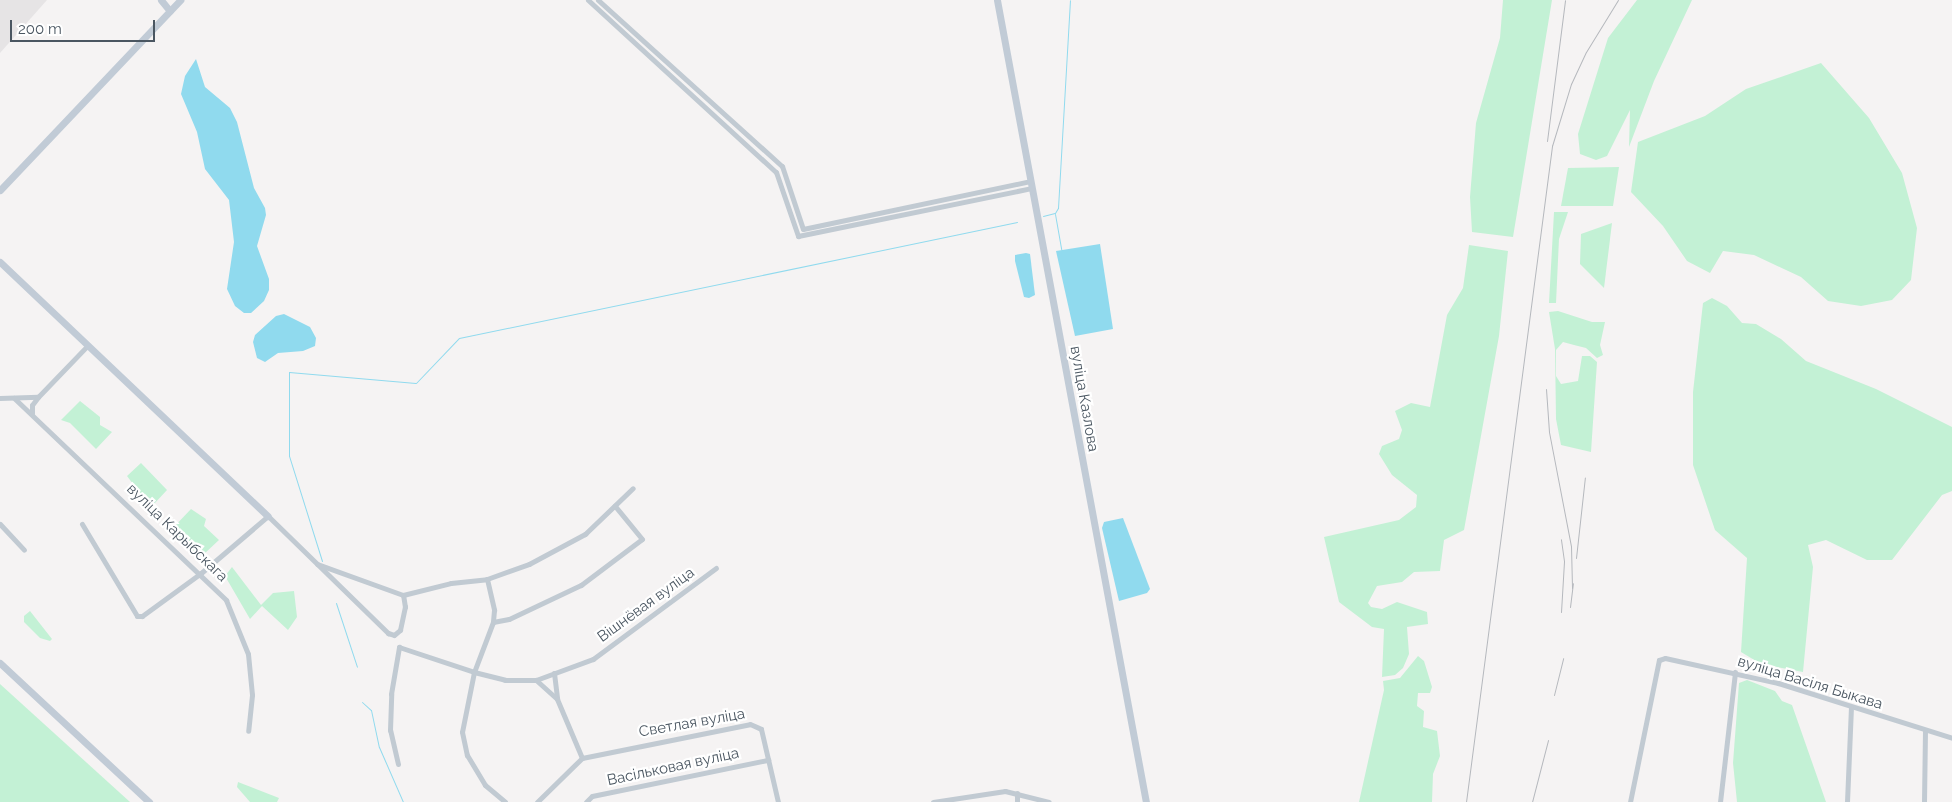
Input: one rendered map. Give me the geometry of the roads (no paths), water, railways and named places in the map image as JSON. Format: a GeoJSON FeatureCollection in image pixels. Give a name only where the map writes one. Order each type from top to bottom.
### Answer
{"type":"FeatureCollection","features":[{"type":"Feature","properties":{"kind":"main road"},"geometry":{"type":"LineString","coordinates":[[160,0],[170,10]]}},
{"type":"Feature","properties":{"kind":"main road"},"geometry":{"type":"LineString","coordinates":[[0,190],[180,0]]}},
{"type":"Feature","properties":{"kind":"main road","name":"вуліца Казлова"},"geometry":{"type":"LineString","coordinates":[[996,0],[1146,802]]}},
{"type":"Feature","properties":{"kind":"main road"},"geometry":{"type":"LineString","coordinates":[[0,262],[268,516]]}},
{"type":"Feature","properties":{"kind":"main road"},"geometry":{"type":"LineString","coordinates":[[0,662],[149,802]]}},
{"type":"Feature","properties":{"kind":"street"},"geometry":{"type":"LineString","coordinates":[[588,0],[776,172],[798,236],[1031,184]]}},
{"type":"Feature","properties":{"kind":"street"},"geometry":{"type":"LineString","coordinates":[[598,0],[782,166],[803,229],[1031,184]]}},
{"type":"Feature","properties":{"kind":"street"},"geometry":{"type":"LineString","coordinates":[[28,397],[24,399],[25,406],[32,405],[88,345]]}},
{"type":"Feature","properties":{"kind":"street"},"geometry":{"type":"LineString","coordinates":[[28,397],[33,399],[32,413]]}},
{"type":"Feature","properties":{"kind":"street"},"geometry":{"type":"LineString","coordinates":[[0,398],[38,398]]}},
{"type":"Feature","properties":{"kind":"street","name":"вуліца Карыбскага"},"geometry":{"type":"LineString","coordinates":[[14,398],[25,406],[226,600],[245,640],[251,689],[248,731]]}},
{"type":"Feature","properties":{"kind":"street"},"geometry":{"type":"LineString","coordinates":[[318,564],[403,595],[451,583],[487,579],[508,574],[554,552],[584,534],[633,488]]}},
{"type":"Feature","properties":{"kind":"street"},"geometry":{"type":"LineString","coordinates":[[493,622],[509,619],[581,586],[642,539],[615,506]]}},
{"type":"Feature","properties":{"kind":"street"},"geometry":{"type":"LineString","coordinates":[[82,524],[137,616],[142,616],[201,574],[268,516],[391,635],[399,647],[391,694],[390,730],[398,764]]}},
{"type":"Feature","properties":{"kind":"street"},"geometry":{"type":"LineString","coordinates":[[0,524],[24,550]]}},
{"type":"Feature","properties":{"kind":"street","name":"Вішнёвая вуліца"},"geometry":{"type":"LineString","coordinates":[[399,647],[474,672],[505,680],[536,680],[593,658],[620,641],[716,568]]}},
{"type":"Feature","properties":{"kind":"street"},"geometry":{"type":"LineString","coordinates":[[487,579],[494,610],[493,622],[474,672],[463,717],[462,732],[467,755],[485,784],[505,802]]}},
{"type":"Feature","properties":{"kind":"street"},"geometry":{"type":"LineString","coordinates":[[391,635],[396,634],[402,625],[405,607],[403,595]]}},
{"type":"Feature","properties":{"kind":"street","name":"вуліца Васіля Быкава"},"geometry":{"type":"LineString","coordinates":[[1630,802],[1660,660],[1665,658],[1735,672],[1952,738]]}},
{"type":"Feature","properties":{"kind":"street"},"geometry":{"type":"LineString","coordinates":[[1720,802],[1735,672]]}},
{"type":"Feature","properties":{"kind":"street"},"geometry":{"type":"LineString","coordinates":[[537,802],[582,758],[557,700],[554,673]]}},
{"type":"Feature","properties":{"kind":"street"},"geometry":{"type":"LineString","coordinates":[[536,680],[557,700]]}},
{"type":"Feature","properties":{"kind":"street"},"geometry":{"type":"LineString","coordinates":[[1847,802],[1851,708]]}},
{"type":"Feature","properties":{"kind":"street","name":"Светлая вуліца"},"geometry":{"type":"LineString","coordinates":[[582,758],[750,724],[761,728],[778,802]]}},
{"type":"Feature","properties":{"kind":"street"},"geometry":{"type":"LineString","coordinates":[[1924,802],[1925,731]]}},
{"type":"Feature","properties":{"kind":"street","name":"Васільковая вуліца"},"geometry":{"type":"LineString","coordinates":[[586,802],[592,796],[768,760]]}},
{"type":"Feature","properties":{"kind":"street"},"geometry":{"type":"LineString","coordinates":[[934,802],[1005,791],[1049,802]]}},
{"type":"Feature","properties":{"kind":"street"},"geometry":{"type":"LineString","coordinates":[[1017,793],[1017,802]]}},
{"type":"Feature","properties":{"kind":"water"},"geometry":{"type":"Polygon","coordinates":[[[196,59],[205,87],[230,108],[237,122],[254,188],[265,208],[266,215],[257,246],[269,279],[269,290],[264,301],[251,313],[244,313],[235,306],[227,289],[234,242],[229,200],[205,169],[197,132],[181,94],[185,76],[196,59]]]}},
{"type":"Feature","properties":{"kind":"water"},"geometry":{"type":"Polygon","coordinates":[[[1100,244],[1113,329],[1075,336],[1056,251],[1100,244]]]}},
{"type":"Feature","properties":{"kind":"water"},"geometry":{"type":"Polygon","coordinates":[[[1030,254],[1035,295],[1029,298],[1024,297],[1015,261],[1015,255],[1030,254]]]}},
{"type":"Feature","properties":{"kind":"water"},"geometry":{"type":"Polygon","coordinates":[[[284,314],[310,327],[316,338],[315,346],[303,351],[278,353],[265,362],[257,358],[253,342],[255,335],[276,316],[284,314]]]}},
{"type":"Feature","properties":{"kind":"water"},"geometry":{"type":"Polygon","coordinates":[[[1123,518],[1150,589],[1147,593],[1119,601],[1102,528],[1104,522],[1123,518]]]}},
{"type":"Feature","properties":{"kind":"waterway"},"geometry":{"type":"LineString","coordinates":[[1043,216],[1055,213],[1058,208],[1070,0]]}},
{"type":"Feature","properties":{"kind":"waterway"},"geometry":{"type":"LineString","coordinates":[[1055,214],[1061,249]]}},
{"type":"Feature","properties":{"kind":"waterway"},"geometry":{"type":"LineString","coordinates":[[322,561],[289,456],[289,372],[416,383],[459,338],[1017,222]]}},
{"type":"Feature","properties":{"kind":"waterway"},"geometry":{"type":"LineString","coordinates":[[336,603],[357,667]]}},
{"type":"Feature","properties":{"kind":"waterway"},"geometry":{"type":"LineString","coordinates":[[362,702],[371,710],[379,747],[403,802]]}},
{"type":"Feature","properties":{"kind":"railway"},"geometry":{"type":"LineString","coordinates":[[1547,141],[1565,0]]}},
{"type":"Feature","properties":{"kind":"railway"},"geometry":{"type":"LineString","coordinates":[[1466,802],[1552,146],[1571,84],[1586,52],[1618,0]]}},
{"type":"Feature","properties":{"kind":"railway"},"geometry":{"type":"LineString","coordinates":[[1546,389],[1549,432],[1571,546],[1572,588]]}},
{"type":"Feature","properties":{"kind":"railway"},"geometry":{"type":"LineString","coordinates":[[1576,558],[1585,477]]}},
{"type":"Feature","properties":{"kind":"railway"},"geometry":{"type":"LineString","coordinates":[[1561,539],[1564,561],[1561,612]]}},
{"type":"Feature","properties":{"kind":"railway"},"geometry":{"type":"LineString","coordinates":[[1570,607],[1573,583]]}},
{"type":"Feature","properties":{"kind":"railway"},"geometry":{"type":"LineString","coordinates":[[1554,695],[1563,658]]}},
{"type":"Feature","properties":{"kind":"railway"},"geometry":{"type":"LineString","coordinates":[[1532,802],[1548,740]]}}]}
